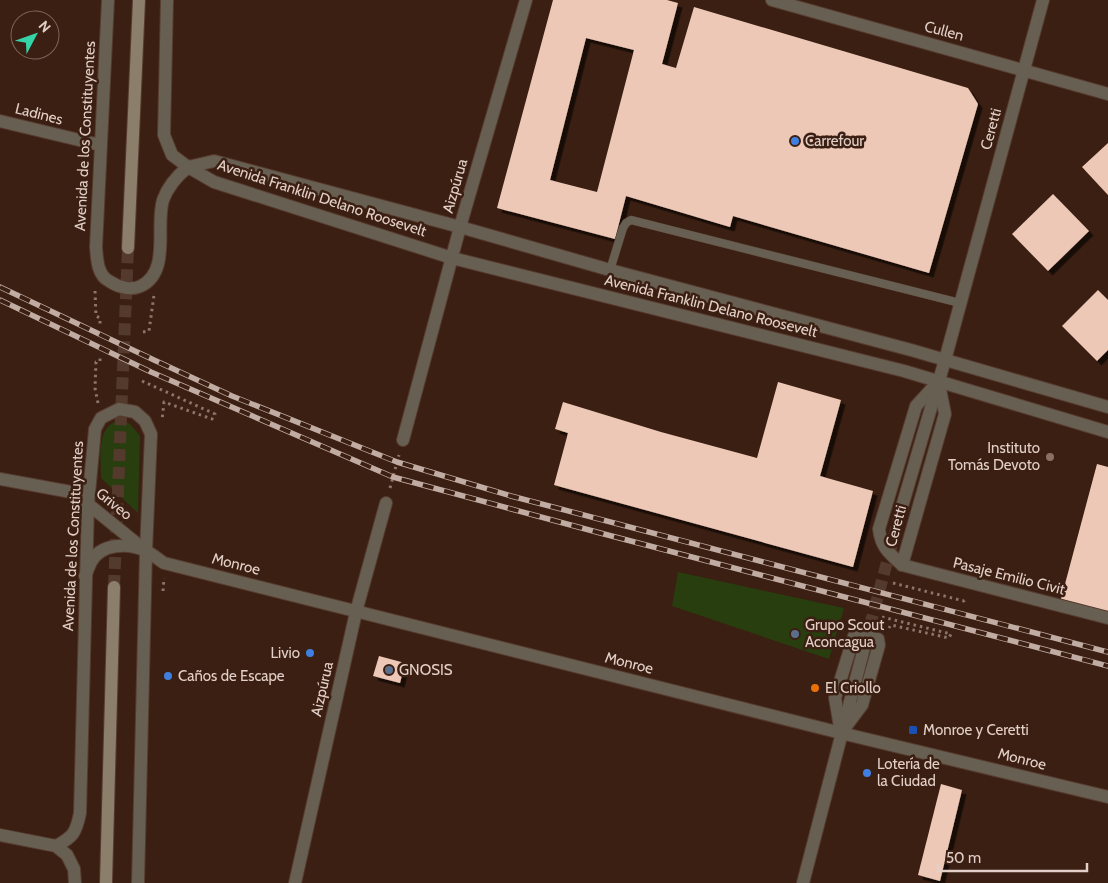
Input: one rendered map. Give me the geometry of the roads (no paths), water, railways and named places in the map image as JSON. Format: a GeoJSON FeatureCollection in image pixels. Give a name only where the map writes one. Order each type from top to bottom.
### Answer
{"type":"FeatureCollection","features":[{"type":"Feature","properties":{"kind":"main road"},"geometry":{"type":"LineString","coordinates":[[128,248],[138,0]]}},
{"type":"Feature","properties":{"kind":"main road"},"geometry":{"type":"LineString","coordinates":[[106,883],[114,587]]}},
{"type":"Feature","properties":{"kind":"street","name":"Avenida de los Constituyentes"},"geometry":{"type":"LineString","coordinates":[[108,0],[96,247],[98,267],[105,280],[116,285],[135,289],[147,283],[158,267],[163,201],[175,178],[188,167]]}},
{"type":"Feature","properties":{"kind":"street"},"geometry":{"type":"LineString","coordinates":[[167,0],[164,135],[172,155],[188,167]]}},
{"type":"Feature","properties":{"kind":"street","name":"Aizpúrua"},"geometry":{"type":"LineString","coordinates":[[403,440],[460,227],[526,0]]}},
{"type":"Feature","properties":{"kind":"street","name":"Cullen"},"geometry":{"type":"LineString","coordinates":[[772,0],[1108,94]]}},
{"type":"Feature","properties":{"kind":"street","name":"Ceretti"},"geometry":{"type":"LineString","coordinates":[[901,510],[945,360],[1043,0]]}},
{"type":"Feature","properties":{"kind":"street","name":"Ladines"},"geometry":{"type":"LineString","coordinates":[[0,121],[100,145]]}},
{"type":"Feature","properties":{"kind":"street","name":"Avenida Franklin Delano Roosevelt"},"geometry":{"type":"LineString","coordinates":[[188,167],[214,160],[610,270],[945,360],[1108,407]]}},
{"type":"Feature","properties":{"kind":"street","name":"Avenida Franklin Delano Roosevelt"},"geometry":{"type":"LineString","coordinates":[[188,167],[214,182],[452,258],[939,381],[1108,432]]}},
{"type":"Feature","properties":{"kind":"street","name":"Ceretti"},"geometry":{"type":"LineString","coordinates":[[939,381],[945,414],[902,565],[884,546],[879,529],[916,406],[939,381]]}},
{"type":"Feature","properties":{"kind":"street","name":"Avenida de los Constituyentes"},"geometry":{"type":"LineString","coordinates":[[56,846],[70,838],[76,828],[80,814],[88,504],[95,429],[101,418],[119,409],[135,412],[145,421],[151,434],[146,551]]}},
{"type":"Feature","properties":{"kind":"street","name":"Griveo"},"geometry":{"type":"LineString","coordinates":[[0,479],[72,492],[146,551]]}},
{"type":"Feature","properties":{"kind":"street","name":"Aizpúrua"},"geometry":{"type":"LineString","coordinates":[[295,883],[356,612],[386,503]]}},
{"type":"Feature","properties":{"kind":"street"},"geometry":{"type":"LineString","coordinates":[[86,576],[92,560],[102,551],[116,546],[130,546],[146,551],[138,883]]}},
{"type":"Feature","properties":{"kind":"street","name":"Monroe"},"geometry":{"type":"LineString","coordinates":[[146,551],[164,564],[841,733],[1108,797]]}},
{"type":"Feature","properties":{"kind":"street","name":"Pasaje Emilio Civit"},"geometry":{"type":"LineString","coordinates":[[902,565],[1108,618]]}},
{"type":"Feature","properties":{"kind":"street"},"geometry":{"type":"LineString","coordinates":[[858,634],[878,639],[880,645],[862,705],[841,733],[835,698],[854,636],[858,634]]}},
{"type":"Feature","properties":{"kind":"street"},"geometry":{"type":"LineString","coordinates":[[803,883],[865,644]]}},
{"type":"Feature","properties":{"kind":"street"},"geometry":{"type":"LineString","coordinates":[[0,835],[56,846],[67,855],[74,869],[75,883]]}},
{"type":"Feature","properties":{"kind":"lane"},"geometry":{"type":"LineString","coordinates":[[610,270],[623,228],[631,220],[960,303]]}},
{"type":"Feature","properties":{"kind":"tunnel"},"geometry":{"type":"LineString","coordinates":[[114,587],[128,248]]}},
{"type":"Feature","properties":{"kind":"tunnel"},"geometry":{"type":"LineString","coordinates":[[865,644],[901,510]]}},
{"type":"Feature","properties":{"kind":"railway"},"geometry":{"type":"LineString","coordinates":[[0,287],[232,396],[397,462],[511,496],[1108,652]]}},
{"type":"Feature","properties":{"kind":"railway"},"geometry":{"type":"LineString","coordinates":[[0,300],[151,372],[393,477],[1108,666]]}},
{"type":"Feature","properties":{"kind":"place","name":"Carrefour"},"geometry":{"type":"Point","coordinates":[795,141]}},
{"type":"Feature","properties":{"kind":"place","name":"Instituto Tomás Devoto"},"geometry":{"type":"Point","coordinates":[1050,457]}},
{"type":"Feature","properties":{"kind":"place","name":"Grupo Scout Aconcagua"},"geometry":{"type":"Point","coordinates":[795,634]}},
{"type":"Feature","properties":{"kind":"place","name":"Livio"},"geometry":{"type":"Point","coordinates":[310,653]}},
{"type":"Feature","properties":{"kind":"place","name":"GNOSIS"},"geometry":{"type":"Point","coordinates":[389,670]}},
{"type":"Feature","properties":{"kind":"place","name":"Caños de Escape"},"geometry":{"type":"Point","coordinates":[168,676]}},
{"type":"Feature","properties":{"kind":"place","name":"El Criollo"},"geometry":{"type":"Point","coordinates":[815,688]}},
{"type":"Feature","properties":{"kind":"place","name":"Monroe y Ceretti"},"geometry":{"type":"Point","coordinates":[913,730]}},
{"type":"Feature","properties":{"kind":"place","name":"Lotería de la Ciudad"},"geometry":{"type":"Point","coordinates":[867,773]}}]}
